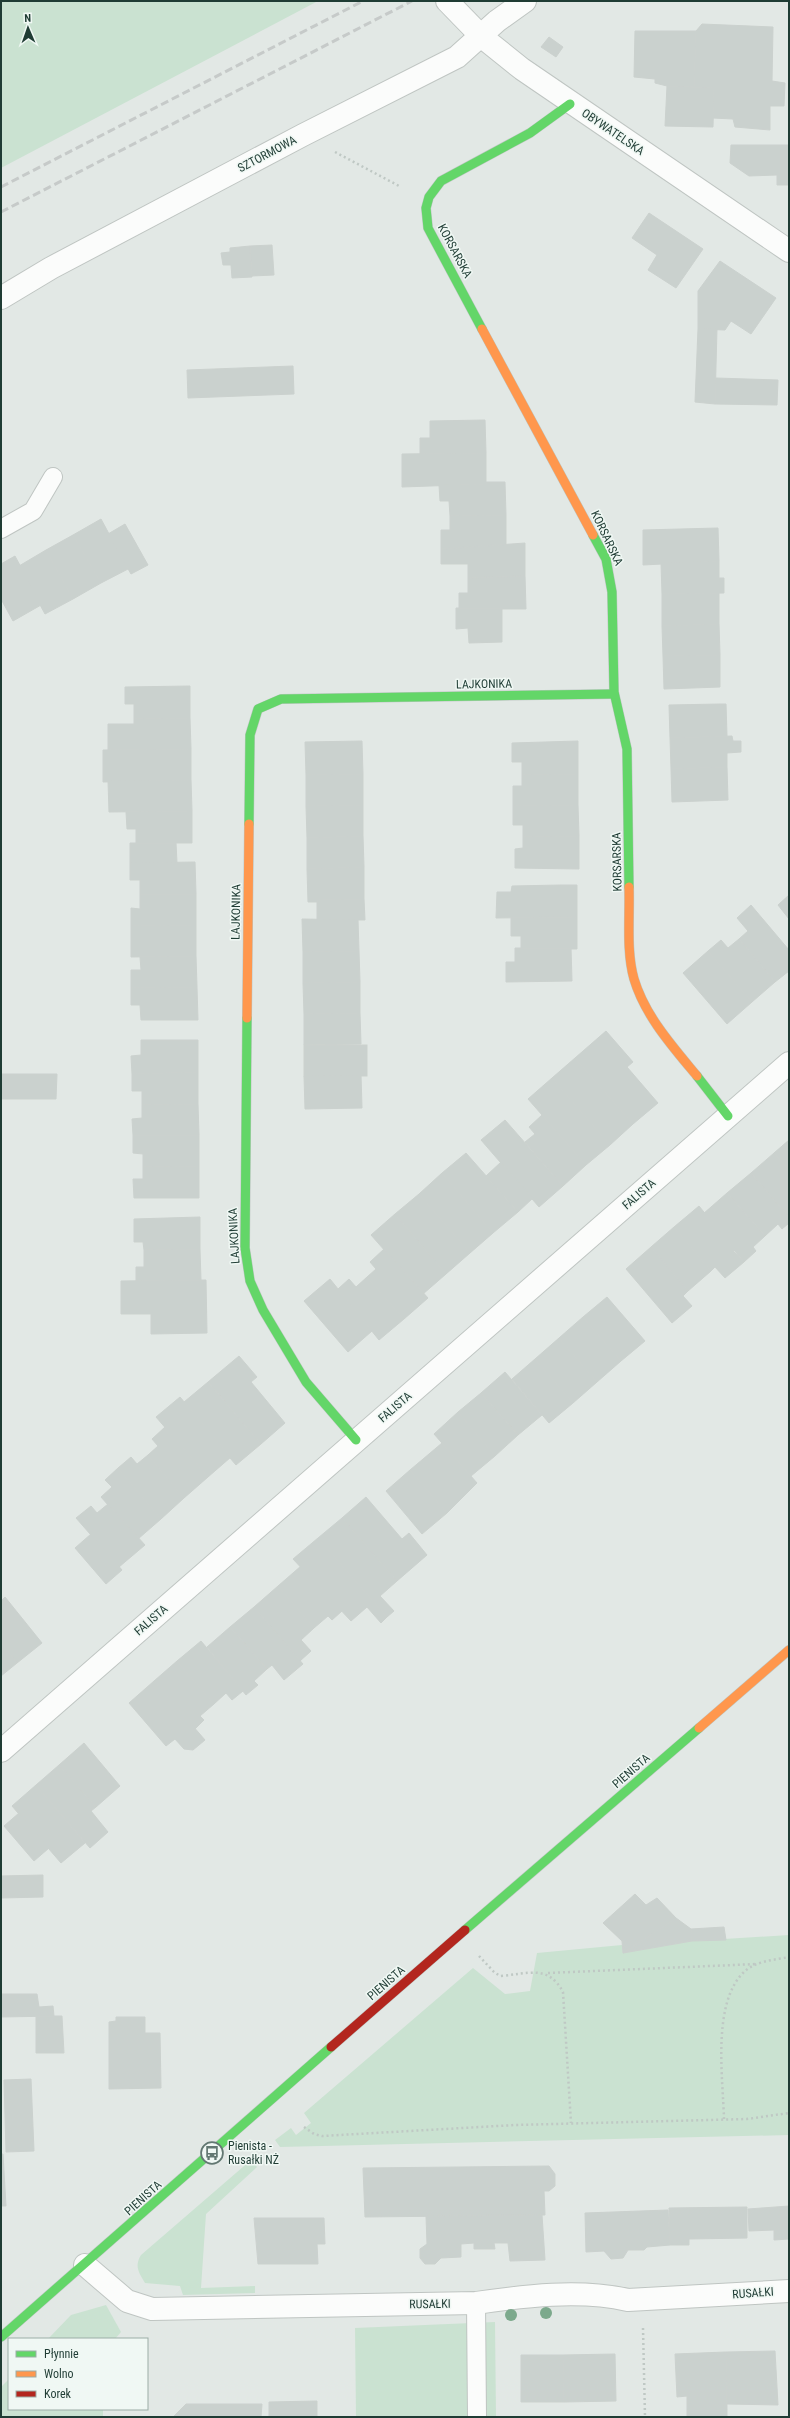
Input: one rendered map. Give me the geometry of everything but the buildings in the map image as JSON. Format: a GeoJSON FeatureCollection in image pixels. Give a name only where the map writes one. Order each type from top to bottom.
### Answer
{"type":"FeatureCollection","features":[{"type":"Feature","properties":{"kind":"street","name":"OBYWATELSKA"},"geometry":{"type":"LineString","coordinates":[[447,1],[482,37],[570,104],[789,251]]}},
{"type":"Feature","properties":{"kind":"street","name":"SZTORMOWA"},"geometry":{"type":"LineString","coordinates":[[1,298],[58,265],[303,135],[457,57],[482,37],[498,21],[525,1]]}},
{"type":"Feature","properties":{"kind":"street"},"geometry":{"type":"LineString","coordinates":[[426,200],[431,190],[441,182],[530,133],[570,104]]}},
{"type":"Feature","properties":{"kind":"street","name":"KORSARSKA"},"geometry":{"type":"LineString","coordinates":[[426,200],[424,214],[428,228],[606,559],[613,588],[614,694],[625,734],[627,749],[630,946],[634,979],[656,1025],[728,1116]]}},
{"type":"Feature","properties":{"kind":"street","name":"LAJKONIKA"},"geometry":{"type":"LineString","coordinates":[[356,1440],[306,1382],[263,1310],[250,1281],[245,1248],[250,735],[258,709],[281,698],[614,694]]}},
{"type":"Feature","properties":{"kind":"street","name":"FALISTA"},"geometry":{"type":"LineString","coordinates":[[1,1751],[789,1063]]}},
{"type":"Feature","properties":{"kind":"street","name":"PIENISTA"},"geometry":{"type":"LineString","coordinates":[[1,2337],[85,2265],[364,2018],[789,1650]]}},
{"type":"Feature","properties":{"kind":"street","name":"RUSAŁKI"},"geometry":{"type":"LineString","coordinates":[[85,2265],[127,2301],[152,2309],[476,2302],[518,2297],[589,2295],[611,2296],[628,2300],[642,2300],[789,2291]]}},
{"type":"Feature","properties":{"kind":"lane"},"geometry":{"type":"LineString","coordinates":[[1,529],[33,511],[53,477]]}},
{"type":"Feature","properties":{"kind":"lane"},"geometry":{"type":"LineString","coordinates":[[476,2302],[477,2417]]}},
{"type":"Feature","properties":{"kind":"path"},"geometry":{"type":"LineString","coordinates":[[303,135],[426,200]]}},
{"type":"Feature","properties":{"kind":"path"},"geometry":{"type":"LineString","coordinates":[[478,1954],[494,1972],[500,1976],[757,1964],[789,1957]]}},
{"type":"Feature","properties":{"kind":"path"},"geometry":{"type":"LineString","coordinates":[[724,2119],[721,2043],[726,2009],[730,1992],[743,1972],[757,1964]]}},
{"type":"Feature","properties":{"kind":"path"},"geometry":{"type":"LineString","coordinates":[[547,1974],[556,1980],[563,1992],[571,2124]]}},
{"type":"Feature","properties":{"kind":"path"},"geometry":{"type":"LineString","coordinates":[[304,2127],[314,2134],[324,2136],[571,2124],[724,2119],[789,2112]]}},
{"type":"Feature","properties":{"kind":"path"},"geometry":{"type":"LineString","coordinates":[[642,2300],[645,2417]]}},
{"type":"Feature","properties":{"kind":"green space"},"geometry":{"type":"Polygon","coordinates":[[[1,1],[318,1],[1,168],[1,1]]]}},
{"type":"Feature","properties":{"kind":"green space"},"geometry":{"type":"Polygon","coordinates":[[[789,1935],[789,2135],[280,2147],[275,2140],[291,2128],[296,2135],[311,2123],[304,2113],[473,1968],[505,1994],[530,1991],[537,1953],[622,1945],[623,1953],[692,1941],[789,1935]]]}},
{"type":"Feature","properties":{"kind":"green space"},"geometry":{"type":"Polygon","coordinates":[[[251,2160],[257,2167],[206,2214],[201,2288],[255,2286],[255,2293],[183,2295],[180,2286],[145,2283],[138,2269],[138,2263],[141,2255],[251,2160]]]}},
{"type":"Feature","properties":{"kind":"green space"},"geometry":{"type":"Polygon","coordinates":[[[106,2305],[121,2332],[116,2338],[49,2338],[71,2315],[106,2305]]]}},
{"type":"Feature","properties":{"kind":"green space"},"geometry":{"type":"Polygon","coordinates":[[[495,2322],[496,2417],[356,2417],[355,2328],[495,2322]]]}},
{"type":"Feature","properties":{"kind":"green space"},"geometry":{"type":"Polygon","coordinates":[[[8,2380],[8,2410],[103,2410],[103,2417],[1,2417],[1,2387],[8,2380]]]}},
{"type":"Feature","properties":{"kind":"railway"},"geometry":{"type":"LineString","coordinates":[[1,187],[363,1]]}},
{"type":"Feature","properties":{"kind":"railway"},"geometry":{"type":"LineString","coordinates":[[1,212],[412,1]]}},
{"type":"Feature","properties":{"kind":"traffic: fast"},"geometry":{"type":"LineString","coordinates":[[482,329],[428,228],[426,208],[429,197],[441,181],[530,133],[570,104]]}},
{"type":"Feature","properties":{"kind":"traffic: fast"},"geometry":{"type":"LineString","coordinates":[[593,535],[606,559],[612,592],[614,692],[627,749],[629,887]]}},
{"type":"Feature","properties":{"kind":"traffic: fast"},"geometry":{"type":"LineString","coordinates":[[249,824],[250,735],[258,709],[281,699],[614,694]]}},
{"type":"Feature","properties":{"kind":"traffic: fast"},"geometry":{"type":"LineString","coordinates":[[247,1018],[245,1248],[250,1281],[263,1310],[306,1382],[356,1440]]}},
{"type":"Feature","properties":{"kind":"traffic: fast"},"geometry":{"type":"LineString","coordinates":[[697,1076],[728,1116]]}},
{"type":"Feature","properties":{"kind":"traffic: fast"},"geometry":{"type":"LineString","coordinates":[[465,1930],[699,1728]]}},
{"type":"Feature","properties":{"kind":"traffic: fast"},"geometry":{"type":"LineString","coordinates":[[1,2337],[331,2047]]}},
{"type":"Feature","properties":{"kind":"traffic: slow"},"geometry":{"type":"LineString","coordinates":[[482,329],[593,535]]}},
{"type":"Feature","properties":{"kind":"traffic: slow"},"geometry":{"type":"LineString","coordinates":[[247,1018],[249,824]]}},
{"type":"Feature","properties":{"kind":"traffic: slow"},"geometry":{"type":"LineString","coordinates":[[629,887],[630,957],[634,979],[639,993],[652,1018],[697,1076]]}},
{"type":"Feature","properties":{"kind":"traffic: slow"},"geometry":{"type":"LineString","coordinates":[[699,1728],[789,1650]]}},
{"type":"Feature","properties":{"kind":"traffic: jam"},"geometry":{"type":"LineString","coordinates":[[331,2047],[465,1930]]}},
{"type":"Feature","properties":{"kind":"place","name":"Pienista - Rusałki NŻ"},"geometry":{"type":"Point","coordinates":[212,2153]}}]}
